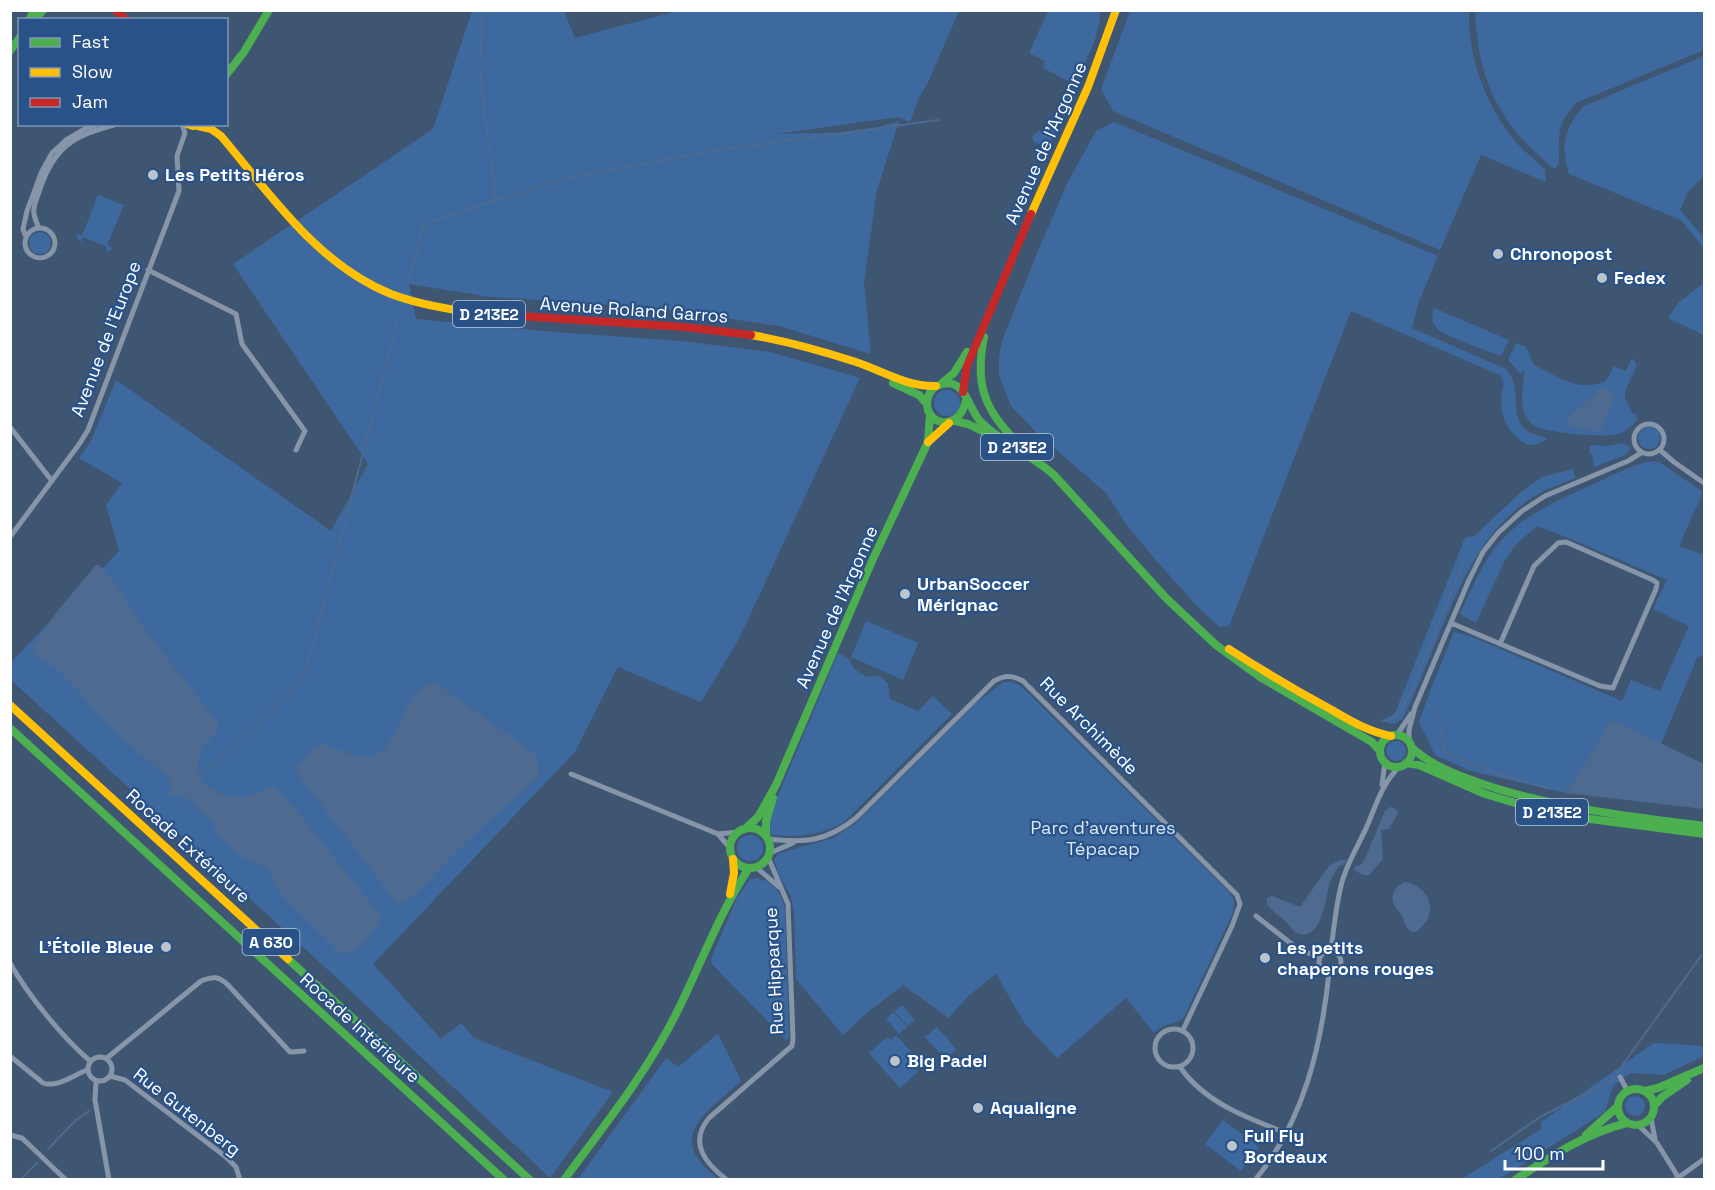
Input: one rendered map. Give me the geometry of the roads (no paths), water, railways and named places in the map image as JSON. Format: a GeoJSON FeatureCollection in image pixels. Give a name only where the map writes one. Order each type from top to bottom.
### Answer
{"type":"FeatureCollection","features":[{"type":"Feature","properties":{"kind":"main road","name":"Avenue de l'Argonne"},"geometry":{"type":"LineString","coordinates":[[963,392],[967,366],[1088,87],[1116,10]]}},
{"type":"Feature","properties":{"kind":"main road"},"geometry":{"type":"LineString","coordinates":[[228,73],[268,11]]}},
{"type":"Feature","properties":{"kind":"main road","name":"Avenue Roland Garros"},"geometry":{"type":"LineString","coordinates":[[191,126],[211,129],[221,136],[284,210],[322,250],[357,277],[396,296],[424,305],[462,312],[720,331],[821,352],[911,384],[928,387],[939,385]]}},
{"type":"Feature","properties":{"kind":"main road","name":"Avenue Roland Garros"},"geometry":{"type":"LineString","coordinates":[[217,126],[221,136]]}},
{"type":"Feature","properties":{"kind":"main road","name":"Avenue de l'Argonne"},"geometry":{"type":"LineString","coordinates":[[939,385],[954,373],[961,363],[1000,287]]}},
{"type":"Feature","properties":{"kind":"main road"},"geometry":{"type":"LineString","coordinates":[[993,303],[980,352],[979,381],[984,397],[997,421],[1009,434],[1052,469],[1071,491]]}},
{"type":"Feature","properties":{"kind":"main road","name":"Avenue Roland Garros"},"geometry":{"type":"LineString","coordinates":[[821,352],[908,388],[927,404]]}},
{"type":"Feature","properties":{"kind":"main road"},"geometry":{"type":"LineString","coordinates":[[939,385],[955,385],[963,392],[966,400],[964,413],[928,442],[929,394],[939,385]]}},
{"type":"Feature","properties":{"kind":"main road","name":"D 213E2"},"geometry":{"type":"LineString","coordinates":[[966,400],[981,422],[1037,460],[1071,491],[1166,598],[1231,657],[1260,678],[1372,741],[1380,751]]}},
{"type":"Feature","properties":{"kind":"main road"},"geometry":{"type":"LineString","coordinates":[[930,414],[938,421],[952,422]]}},
{"type":"Feature","properties":{"kind":"main road","name":"D 213E2"},"geometry":{"type":"LineString","coordinates":[[952,422],[968,423],[1006,444],[1083,506]]}},
{"type":"Feature","properties":{"kind":"main road","name":"Avenue de l'Argonne"},"geometry":{"type":"LineString","coordinates":[[742,830],[758,817],[776,785],[872,561],[928,442]]}},
{"type":"Feature","properties":{"kind":"main road","name":"D 213E2"},"geometry":{"type":"LineString","coordinates":[[1211,638],[1275,678],[1341,715],[1376,733],[1394,735]]}},
{"type":"Feature","properties":{"kind":"main road","name":"Rocade Extérieure"},"geometry":{"type":"LineString","coordinates":[[10,705],[530,1179]]}},
{"type":"Feature","properties":{"kind":"main road","name":"Rocade Intérieure"},"geometry":{"type":"LineString","coordinates":[[10,728],[504,1179]]}},
{"type":"Feature","properties":{"kind":"main road"},"geometry":{"type":"LineString","coordinates":[[1394,735],[1410,744],[1411,756],[1402,765],[1391,766],[1384,762],[1380,751],[1383,741],[1394,735]]}},
{"type":"Feature","properties":{"kind":"main road","name":"D 213E2"},"geometry":{"type":"LineString","coordinates":[[1410,744],[1422,757],[1446,770],[1517,796],[1580,810],[1704,826]]}},
{"type":"Feature","properties":{"kind":"main road","name":"D 213E2"},"geometry":{"type":"LineString","coordinates":[[1402,765],[1419,765],[1485,794],[1529,807],[1583,818],[1704,834]]}},
{"type":"Feature","properties":{"kind":"main road","name":"Avenue de l'Argonne"},"geometry":{"type":"LineString","coordinates":[[767,837],[766,821],[776,785]]}},
{"type":"Feature","properties":{"kind":"main road"},"geometry":{"type":"LineString","coordinates":[[729,899],[734,873],[730,848],[732,840],[742,830],[756,829],[767,837],[769,855],[761,865],[753,868],[743,867],[733,858]]}},
{"type":"Feature","properties":{"kind":"main road"},"geometry":{"type":"LineString","coordinates":[[564,1179],[660,1043],[729,899],[753,868]]}},
{"type":"Feature","properties":{"kind":"main road"},"geometry":{"type":"LineString","coordinates":[[1576,1143],[1617,1107],[1620,1097],[1627,1090],[1636,1088],[1646,1091],[1658,1088],[1704,1068]]}},
{"type":"Feature","properties":{"kind":"main road"},"geometry":{"type":"LineString","coordinates":[[1654,1106],[1662,1097],[1704,1068]]}},
{"type":"Feature","properties":{"kind":"main road"},"geometry":{"type":"LineString","coordinates":[[1515,1179],[1576,1143],[1614,1126],[1627,1123],[1643,1124],[1651,1118],[1654,1106],[1653,1100],[1646,1091]]}},
{"type":"Feature","properties":{"kind":"main road"},"geometry":{"type":"LineString","coordinates":[[1617,1107],[1622,1119],[1627,1123]]}},
{"type":"Feature","properties":{"kind":"street"},"geometry":{"type":"LineString","coordinates":[[26,237],[39,228],[47,230],[55,240],[54,250],[46,257],[37,258],[30,254],[26,247],[23,229],[27,212],[41,173],[52,153],[66,140],[93,126]]}},
{"type":"Feature","properties":{"kind":"street"},"geometry":{"type":"LineString","coordinates":[[39,228],[33,214],[34,206],[46,173],[57,154],[72,141],[92,131],[110,126]]}},
{"type":"Feature","properties":{"kind":"street","name":"Avenue de l'Europe"},"geometry":{"type":"LineString","coordinates":[[10,537],[88,430],[179,190],[177,156],[191,126]]}},
{"type":"Feature","properties":{"kind":"street"},"geometry":{"type":"LineString","coordinates":[[148,270],[236,314],[243,344],[305,431],[296,450]]}},
{"type":"Feature","properties":{"kind":"street"},"geometry":{"type":"LineString","coordinates":[[1410,744],[1408,730],[1415,707],[1469,580],[1483,552],[1498,533],[1522,511],[1545,496],[1628,461],[1641,453],[1651,454],[1660,450],[1664,442],[1663,433],[1658,426],[1649,423],[1640,426],[1634,433],[1635,446],[1641,453]]}},
{"type":"Feature","properties":{"kind":"street"},"geometry":{"type":"LineString","coordinates":[[10,427],[52,481]]}},
{"type":"Feature","properties":{"kind":"street"},"geometry":{"type":"LineString","coordinates":[[1660,450],[1704,483]]}},
{"type":"Feature","properties":{"kind":"street"},"geometry":{"type":"LineString","coordinates":[[1451,623],[1500,644],[1600,686],[1613,688],[1657,583],[1566,542],[1558,543],[1534,566],[1500,644]]}},
{"type":"Feature","properties":{"kind":"street","name":"Rue Archimède"},"geometry":{"type":"LineString","coordinates":[[767,837],[794,842],[810,840],[844,828],[994,681],[1007,676],[1016,677],[1026,684],[1238,895],[1240,904],[1233,926],[1183,1030]]}},
{"type":"Feature","properties":{"kind":"street"},"geometry":{"type":"LineString","coordinates":[[1394,735],[1415,707]]}},
{"type":"Feature","properties":{"kind":"street"},"geometry":{"type":"LineString","coordinates":[[1382,790],[1384,762]]}},
{"type":"Feature","properties":{"kind":"street"},"geometry":{"type":"LineString","coordinates":[[1331,950],[1342,883],[1382,790],[1402,765]]}},
{"type":"Feature","properties":{"kind":"street"},"geometry":{"type":"LineString","coordinates":[[571,774],[718,834],[730,848]]}},
{"type":"Feature","properties":{"kind":"street"},"geometry":{"type":"LineString","coordinates":[[718,834],[742,830]]}},
{"type":"Feature","properties":{"kind":"street","name":"Rue Archimède"},"geometry":{"type":"LineString","coordinates":[[769,855],[794,842]]}},
{"type":"Feature","properties":{"kind":"street","name":"Rue Hipparque"},"geometry":{"type":"LineString","coordinates":[[727,1179],[718,1173],[703,1155],[700,1141],[703,1126],[709,1118],[792,1046],[793,1039],[788,904],[769,855]]}},
{"type":"Feature","properties":{"kind":"street","name":"Rue Hipparque"},"geometry":{"type":"LineString","coordinates":[[753,868],[783,891]]}},
{"type":"Feature","properties":{"kind":"street"},"geometry":{"type":"LineString","coordinates":[[1256,916],[1298,949],[1319,957]]}},
{"type":"Feature","properties":{"kind":"street"},"geometry":{"type":"LineString","coordinates":[[1331,950],[1340,957],[1341,964],[1329,973],[1320,968],[1318,960],[1324,952],[1331,950]]}},
{"type":"Feature","properties":{"kind":"street"},"geometry":{"type":"LineString","coordinates":[[10,963],[24,985],[69,1042],[90,1061]]}},
{"type":"Feature","properties":{"kind":"street"},"geometry":{"type":"LineString","coordinates":[[1255,1179],[1269,1162],[1286,1133],[1303,1097],[1318,1049],[1329,973]]}},
{"type":"Feature","properties":{"kind":"street"},"geometry":{"type":"LineString","coordinates":[[107,1058],[201,981],[211,977],[221,978],[290,1052],[304,1051]]}},
{"type":"Feature","properties":{"kind":"street"},"geometry":{"type":"LineString","coordinates":[[1175,1029],[1183,1030],[1191,1039],[1193,1052],[1186,1064],[1180,1067],[1164,1065],[1156,1056],[1155,1043],[1163,1033],[1175,1029]]}},
{"type":"Feature","properties":{"kind":"street"},"geometry":{"type":"LineString","coordinates":[[10,1056],[43,1083],[49,1085],[87,1070]]}},
{"type":"Feature","properties":{"kind":"street"},"geometry":{"type":"LineString","coordinates":[[98,1056],[107,1058],[112,1070],[110,1076],[105,1080],[96,1081],[87,1070],[90,1061],[98,1056]]}},
{"type":"Feature","properties":{"kind":"street"},"geometry":{"type":"LineString","coordinates":[[1180,1067],[1193,1083],[1212,1099],[1286,1133]]}},
{"type":"Feature","properties":{"kind":"street","name":"Rue Gutenberg"},"geometry":{"type":"LineString","coordinates":[[110,1076],[125,1080],[226,1157],[236,1167],[240,1179]]}},
{"type":"Feature","properties":{"kind":"street"},"geometry":{"type":"LineString","coordinates":[[1620,1077],[1627,1090]]}},
{"type":"Feature","properties":{"kind":"street"},"geometry":{"type":"LineString","coordinates":[[96,1081],[95,1100],[109,1179]]}},
{"type":"Feature","properties":{"kind":"street"},"geometry":{"type":"LineString","coordinates":[[1651,1118],[1657,1143],[1678,1179],[1704,1159]]}},
{"type":"Feature","properties":{"kind":"street"},"geometry":{"type":"LineString","coordinates":[[1638,1125],[1657,1143]]}},
{"type":"Feature","properties":{"kind":"street"},"geometry":{"type":"LineString","coordinates":[[10,1135],[22,1138],[66,1179]]}},
{"type":"Feature","properties":{"kind":"waterway"},"geometry":{"type":"LineString","coordinates":[[408,284],[423,227],[428,223],[493,201],[495,188],[481,82],[482,24],[480,10]]}},
{"type":"Feature","properties":{"kind":"waterway"},"geometry":{"type":"LineString","coordinates":[[493,201],[572,177],[719,150],[938,120]]}},
{"type":"Feature","properties":{"kind":"waterway"},"geometry":{"type":"LineString","coordinates":[[198,774],[211,766],[291,692],[306,671],[397,323]]}},
{"type":"Feature","properties":{"kind":"waterway"},"geometry":{"type":"LineString","coordinates":[[1386,721],[1397,715],[1408,698],[1464,562]]}},
{"type":"Feature","properties":{"kind":"waterway"},"geometry":{"type":"LineString","coordinates":[[1430,706],[1439,721],[1444,751],[1470,764],[1483,766],[1491,772],[1550,789]]}},
{"type":"Feature","properties":{"kind":"waterway"},"geometry":{"type":"LineString","coordinates":[[1491,1151],[1540,1117],[1611,1081],[1701,956]]}},
{"type":"Feature","properties":{"kind":"waterway"},"geometry":{"type":"LineString","coordinates":[[48,1149],[76,1120],[89,1111]]}},
{"type":"Feature","properties":{"kind":"waterway"},"geometry":{"type":"LineString","coordinates":[[20,1180],[37,1163]]}},
{"type":"Feature","properties":{"kind":"place","name":"Les Petits Héros"},"geometry":{"type":"Point","coordinates":[153,175]}},
{"type":"Feature","properties":{"kind":"place","name":"Chronopost"},"geometry":{"type":"Point","coordinates":[1498,254]}},
{"type":"Feature","properties":{"kind":"place","name":"Fedex"},"geometry":{"type":"Point","coordinates":[1602,278]}},
{"type":"Feature","properties":{"kind":"place","name":"UrbanSoccer Mérignac"},"geometry":{"type":"Point","coordinates":[905,594]}},
{"type":"Feature","properties":{"kind":"place","name":"L'Étoile Bleue"},"geometry":{"type":"Point","coordinates":[166,947]}},
{"type":"Feature","properties":{"kind":"place","name":"Les petits chaperons rouges"},"geometry":{"type":"Point","coordinates":[1265,958]}},
{"type":"Feature","properties":{"kind":"place","name":"Big Padel"},"geometry":{"type":"Point","coordinates":[895,1061]}},
{"type":"Feature","properties":{"kind":"place","name":"Aqualigne"},"geometry":{"type":"Point","coordinates":[978,1108]}},
{"type":"Feature","properties":{"kind":"place","name":"Full Fly Bordeaux"},"geometry":{"type":"Point","coordinates":[1232,1146]}},
{"type":"Feature","properties":{"kind":"park label","name":"Parc d'aventures Tépacap"},"geometry":{"type":"Point","coordinates":[1103,838]}}]}
